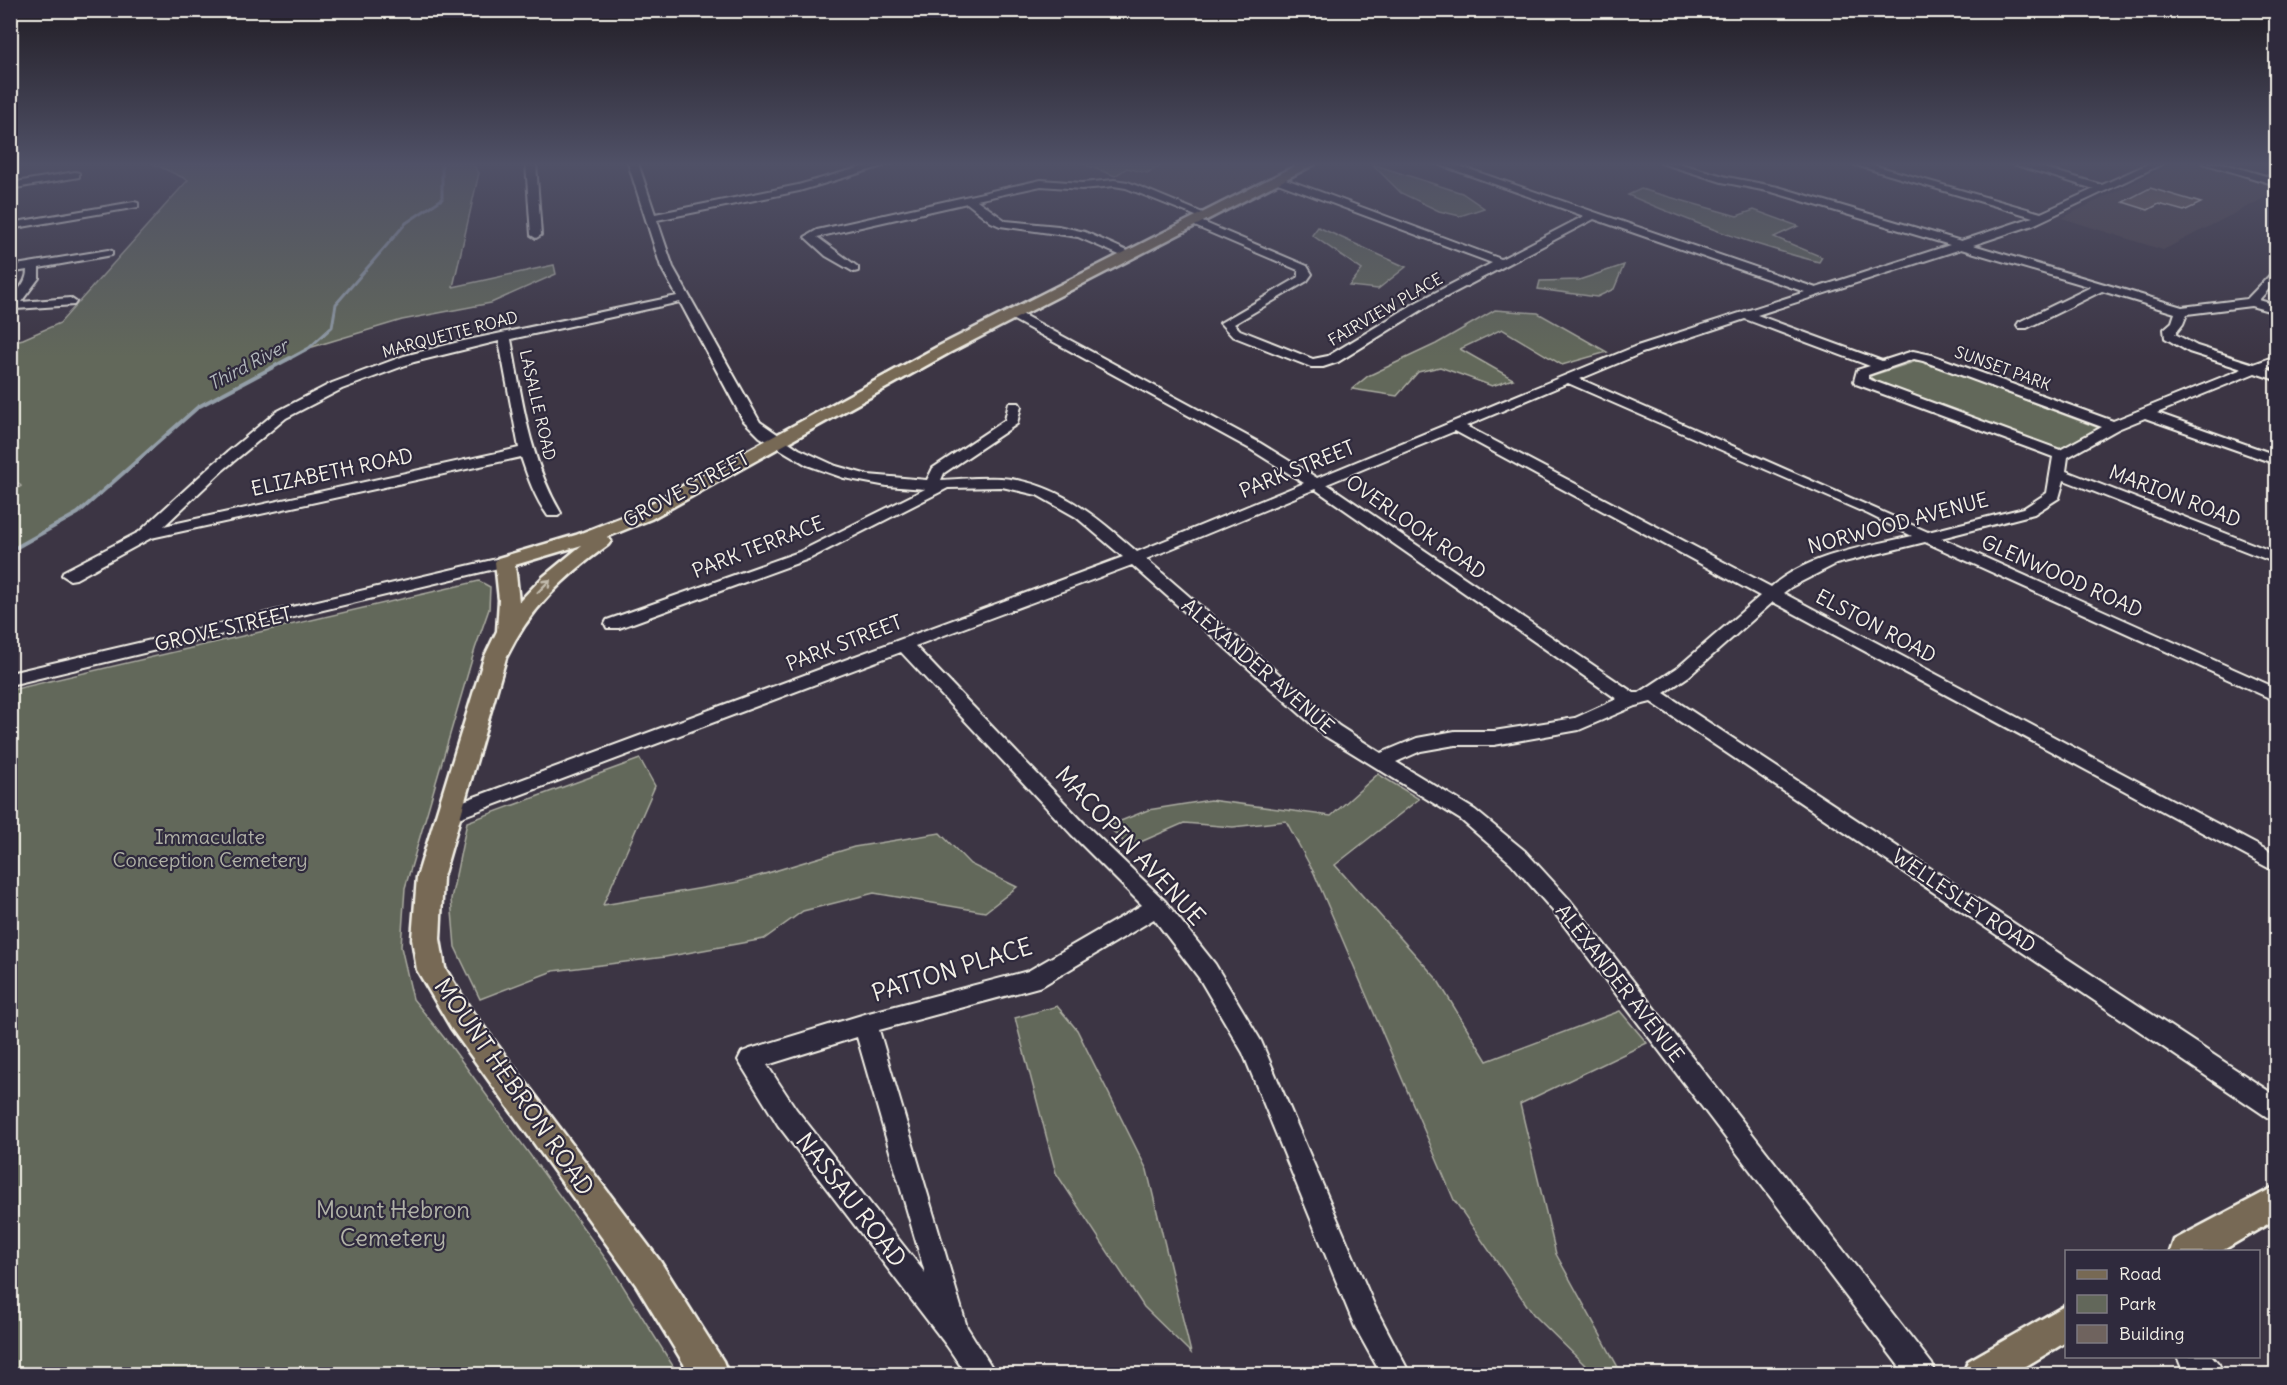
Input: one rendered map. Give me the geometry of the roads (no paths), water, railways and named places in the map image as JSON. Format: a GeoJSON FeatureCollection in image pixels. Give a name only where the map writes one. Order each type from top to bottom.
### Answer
{"type":"FeatureCollection","features":[{"type":"Feature","properties":{"kind":"main road","name":"GROVE STREET"},"geometry":{"type":"LineString","coordinates":[[505,562],[583,539],[644,515],[775,441],[1012,314],[1182,228]]}},
{"type":"Feature","properties":{"kind":"main road"},"geometry":{"type":"LineString","coordinates":[[508,631],[526,603],[560,570],[604,539],[644,515]]}},
{"type":"Feature","properties":{"kind":"main road","name":"MOUNT HEBRON ROAD"},"geometry":{"type":"LineString","coordinates":[[505,562],[509,600],[508,631],[495,658],[430,876],[426,939],[431,970],[461,1019],[648,1273],[710,1374]]}},
{"type":"Feature","properties":{"kind":"main road"},"geometry":{"type":"LineString","coordinates":[[2188,1250],[2277,1202]]}},
{"type":"Feature","properties":{"kind":"main road"},"geometry":{"type":"LineString","coordinates":[[1981,1374],[2065,1323]]}},
{"type":"Feature","properties":{"kind":"street"},"geometry":{"type":"LineString","coordinates":[[535,228],[536,235]]}},
{"type":"Feature","properties":{"kind":"street","name":"ALEXANDER AVENUE"},"geometry":{"type":"LineString","coordinates":[[655,228],[667,267],[750,420],[762,432],[814,464],[861,480],[888,483],[1001,483],[1042,491],[1088,517],[1332,731],[1468,815],[1518,857],[1561,905],[1922,1374]]}},
{"type":"Feature","properties":{"kind":"street"},"geometry":{"type":"LineString","coordinates":[[841,228],[817,233],[810,237],[830,254],[854,269]]}},
{"type":"Feature","properties":{"kind":"street"},"geometry":{"type":"LineString","coordinates":[[1043,228],[1081,234],[1128,255]]}},
{"type":"Feature","properties":{"kind":"street","name":"FAIRVIEW PLACE"},"geometry":{"type":"LineString","coordinates":[[1217,228],[1303,268],[1306,274],[1303,279],[1226,322],[1236,333],[1311,363],[1323,363],[1421,305],[1570,228]]}},
{"type":"Feature","properties":{"kind":"street"},"geometry":{"type":"LineString","coordinates":[[1407,228],[1502,263]]}},
{"type":"Feature","properties":{"kind":"street"},"geometry":{"type":"LineString","coordinates":[[1630,228],[1816,292]]}},
{"type":"Feature","properties":{"kind":"street"},"geometry":{"type":"LineString","coordinates":[[1904,228],[2182,311],[2251,302],[2277,309]]}},
{"type":"Feature","properties":{"kind":"street","name":"PARK STREET"},"geometry":{"type":"LineString","coordinates":[[449,813],[1135,558],[1638,350],[2012,228]]}},
{"type":"Feature","properties":{"kind":"street"},"geometry":{"type":"LineString","coordinates":[[10,270],[108,253]]}},
{"type":"Feature","properties":{"kind":"street"},"geometry":{"type":"LineString","coordinates":[[12,307],[33,278],[33,266]]}},
{"type":"Feature","properties":{"kind":"street"},"geometry":{"type":"LineString","coordinates":[[2251,302],[2277,275]]}},
{"type":"Feature","properties":{"kind":"street"},"geometry":{"type":"LineString","coordinates":[[2023,325],[2102,287]]}},
{"type":"Feature","properties":{"kind":"street","name":"MARQUETTE ROAD"},"geometry":{"type":"LineString","coordinates":[[70,575],[145,535],[217,468],[281,415],[365,374],[409,359],[504,336],[684,298]]}},
{"type":"Feature","properties":{"kind":"street"},"geometry":{"type":"LineString","coordinates":[[12,307],[70,302]]}},
{"type":"Feature","properties":{"kind":"street"},"geometry":{"type":"LineString","coordinates":[[2182,311],[2177,324],[2170,329],[2169,335],[2193,349],[2277,376]]}},
{"type":"Feature","properties":{"kind":"street","name":"OVERLOOK ROAD"},"geometry":{"type":"LineString","coordinates":[[1012,314],[1255,446],[1317,484],[1630,700]]}},
{"type":"Feature","properties":{"kind":"street"},"geometry":{"type":"LineString","coordinates":[[1744,315],[1880,365]]}},
{"type":"Feature","properties":{"kind":"street","name":"LASALLE ROAD"},"geometry":{"type":"LineString","coordinates":[[504,336],[527,451],[544,500],[553,513]]}},
{"type":"Feature","properties":{"kind":"street","name":"SUNSET PARK"},"geometry":{"type":"LineString","coordinates":[[2061,455],[1861,381],[1862,373],[1913,355],[1927,358],[2114,426]]}},
{"type":"Feature","properties":{"kind":"street"},"geometry":{"type":"LineString","coordinates":[[2061,455],[2114,426],[2277,360]]}},
{"type":"Feature","properties":{"kind":"street","name":"GLENWOOD ROAD"},"geometry":{"type":"LineString","coordinates":[[1567,378],[1928,537],[2277,695]]}},
{"type":"Feature","properties":{"kind":"street"},"geometry":{"type":"LineString","coordinates":[[939,484],[938,471],[1003,429],[1012,421],[1014,406]]}},
{"type":"Feature","properties":{"kind":"street"},"geometry":{"type":"LineString","coordinates":[[2146,414],[2277,460]]}},
{"type":"Feature","properties":{"kind":"street","name":"ELSTON ROAD"},"geometry":{"type":"LineString","coordinates":[[1456,426],[2277,864]]}},
{"type":"Feature","properties":{"kind":"street","name":"ELIZABETH ROAD"},"geometry":{"type":"LineString","coordinates":[[145,535],[527,451]]}},
{"type":"Feature","properties":{"kind":"street","name":"NORWOOD AVENUE"},"geometry":{"type":"LineString","coordinates":[[1382,760],[1426,743],[1455,738],[1494,738],[1580,724],[1630,700],[1652,694],[1683,672],[1785,583],[1830,561],[2029,511],[2054,495],[2061,455]]}},
{"type":"Feature","properties":{"kind":"street","name":"MARION ROAD"},"geometry":{"type":"LineString","coordinates":[[2058,473],[2277,558]]}},
{"type":"Feature","properties":{"kind":"street","name":"PARK TERRACE"},"geometry":{"type":"LineString","coordinates":[[613,624],[805,555],[939,484]]}},
{"type":"Feature","properties":{"kind":"street","name":"GROVE STREET"},"geometry":{"type":"LineString","coordinates":[[10,679],[505,562]]}},
{"type":"Feature","properties":{"kind":"street","name":"MACOPIN AVENUE"},"geometry":{"type":"LineString","coordinates":[[903,644],[1078,829],[1157,907],[1207,970],[1253,1048],[1365,1317],[1396,1374]]}},
{"type":"Feature","properties":{"kind":"street","name":"WELLESLEY ROAD"},"geometry":{"type":"LineString","coordinates":[[1652,694],[2277,1109]]}},
{"type":"Feature","properties":{"kind":"street","name":"PATTON PLACE"},"geometry":{"type":"LineString","coordinates":[[750,1060],[865,1024],[1034,979],[1157,907]]}},
{"type":"Feature","properties":{"kind":"street","name":"NASSAU ROAD"},"geometry":{"type":"LineString","coordinates":[[865,1024],[957,1336]]}},
{"type":"Feature","properties":{"kind":"street","name":"NASSAU ROAD"},"geometry":{"type":"LineString","coordinates":[[750,1060],[787,1117],[957,1336],[982,1374]]}},
{"type":"Feature","properties":{"kind":"street"},"geometry":{"type":"LineString","coordinates":[[2193,1358],[2209,1374]]}},
{"type":"Feature","properties":{"kind":"waterway","name":"Third River"},"geometry":{"type":"LineString","coordinates":[[287,360],[309,348],[332,327],[336,304],[402,228]]}},
{"type":"Feature","properties":{"kind":"waterway","name":"Third River"},"geometry":{"type":"LineString","coordinates":[[10,551],[78,513],[198,407],[290,358]]}},
{"type":"Feature","properties":{"kind":"park label","name":"Immaculate Conception Cemetery"},"geometry":{"type":"Point","coordinates":[210,848]}},
{"type":"Feature","properties":{"kind":"park label","name":"Mount Hebron Cemetery"},"geometry":{"type":"Point","coordinates":[393,1224]}}]}
